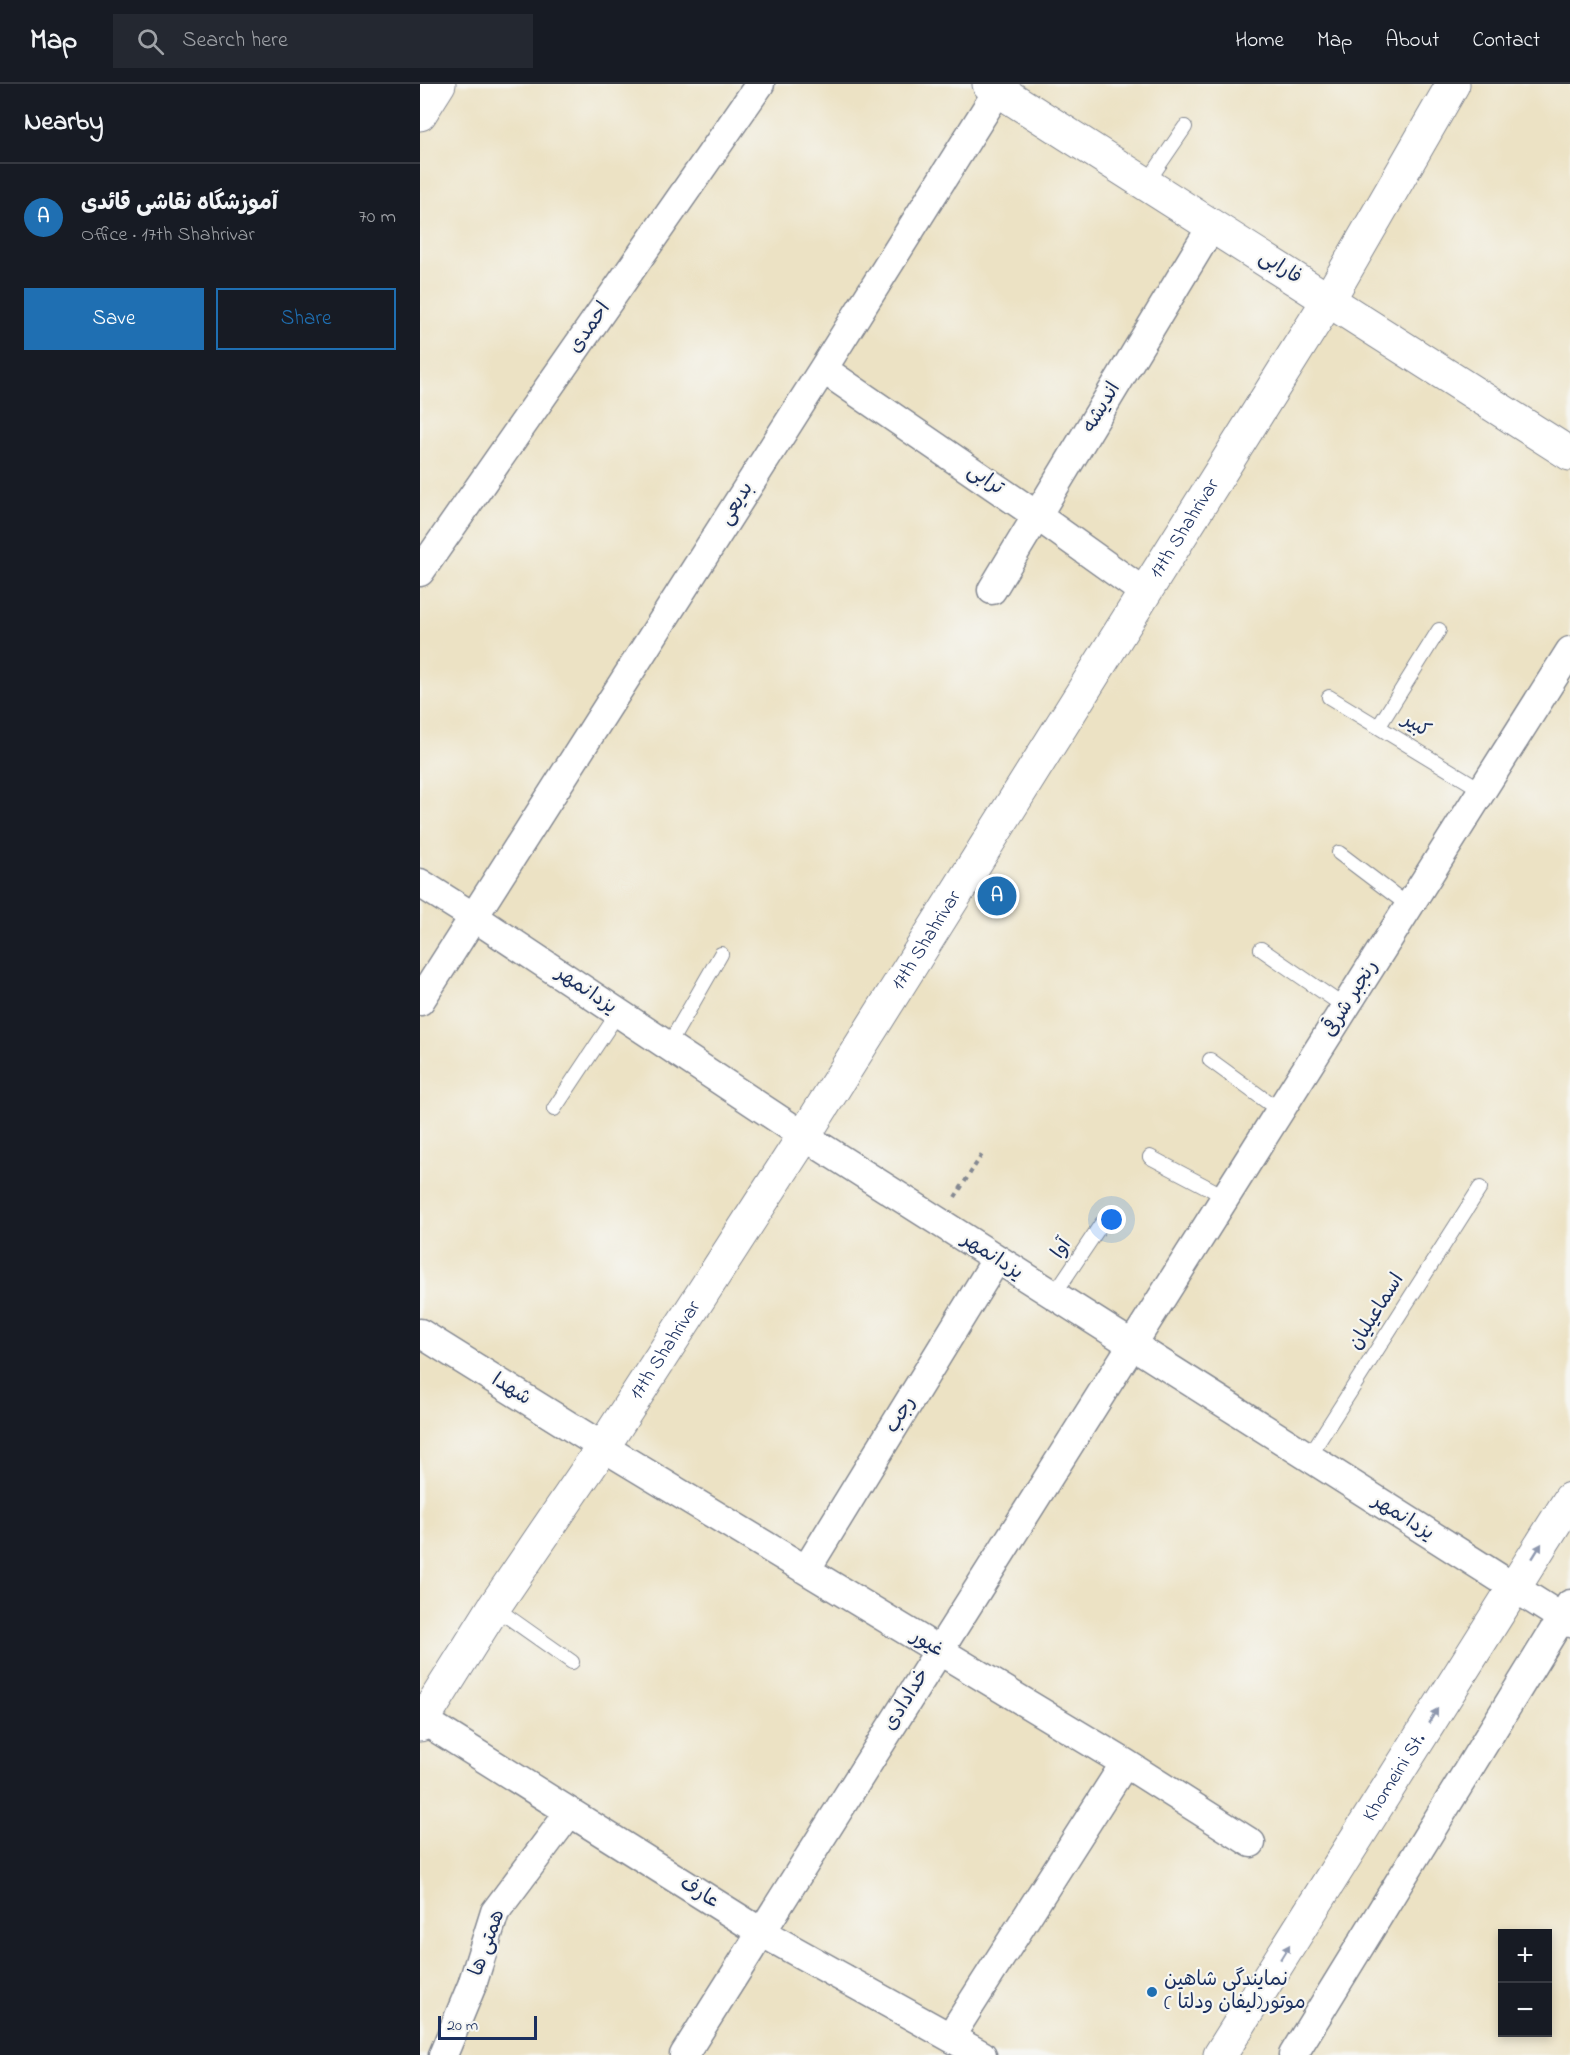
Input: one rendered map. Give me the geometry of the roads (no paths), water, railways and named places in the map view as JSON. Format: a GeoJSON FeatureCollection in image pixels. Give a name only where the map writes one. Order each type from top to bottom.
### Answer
{"type":"FeatureCollection","features":[{"type":"Feature","properties":{"kind":"street"},"geometry":{"type":"LineString","coordinates":[[420,114],[439,84]]}},
{"type":"Feature","properties":{"kind":"street","name":"احمدی"},"geometry":{"type":"LineString","coordinates":[[420,572],[760,84]]}},
{"type":"Feature","properties":{"kind":"street","name":"17th Shahrivar"},"geometry":{"type":"LineString","coordinates":[[421,1721],[494,1607],[603,1447],[804,1136],[1329,299],[1453,84]]}},
{"type":"Feature","properties":{"kind":"street","name":"فارابی"},"geometry":{"type":"LineString","coordinates":[[996,86],[1570,453]]}},
{"type":"Feature","properties":{"kind":"street","name":"بدیعی"},"geometry":{"type":"LineString","coordinates":[[420,1001],[823,369],[996,86]]}},
{"type":"Feature","properties":{"kind":"street","name":"اندیشه"},"geometry":{"type":"LineString","coordinates":[[992,590],[1212,226]]}},
{"type":"Feature","properties":{"kind":"street","name":"ترابی"},"geometry":{"type":"LineString","coordinates":[[823,369],[1145,593]]}},
{"type":"Feature","properties":{"kind":"street","name":"رنجبر شرقی"},"geometry":{"type":"LineString","coordinates":[[1131,1346],[1570,651]]}},
{"type":"Feature","properties":{"kind":"street","name":"یزدانمهر"},"geometry":{"type":"LineString","coordinates":[[420,883],[996,1260],[1514,1588],[1567,1615]]}},
{"type":"Feature","properties":{"kind":"street","name":"رجب"},"geometry":{"type":"LineString","coordinates":[[806,1570],[996,1260]]}},
{"type":"Feature","properties":{"kind":"street","name":"شهدا"},"geometry":{"type":"LineString","coordinates":[[420,1332],[603,1447]]}},
{"type":"Feature","properties":{"kind":"street","name":"خدادادی"},"geometry":{"type":"LineString","coordinates":[[684,2055],[1131,1346]]}},
{"type":"Feature","properties":{"kind":"street","name":"غیور"},"geometry":{"type":"LineString","coordinates":[[603,1447],[1125,1763],[1251,1843]]}},
{"type":"Feature","properties":{"kind":"street","name":"Khomeini St."},"geometry":{"type":"LineString","coordinates":[[1224,2054],[1570,1499]]}},
{"type":"Feature","properties":{"kind":"street"},"geometry":{"type":"LineString","coordinates":[[1293,2055],[1567,1615]]}},
{"type":"Feature","properties":{"kind":"street","name":"عارف"},"geometry":{"type":"LineString","coordinates":[[421,1721],[761,1932],[982,2055]]}},
{"type":"Feature","properties":{"kind":"street"},"geometry":{"type":"LineString","coordinates":[[950,2037],[1125,1763]]}},
{"type":"Feature","properties":{"kind":"street","name":"همتی ها"},"geometry":{"type":"LineString","coordinates":[[443,2055],[472,1985],[495,1912],[570,1812]]}},
{"type":"Feature","properties":{"kind":"lane"},"geometry":{"type":"LineString","coordinates":[[1146,184],[1185,128]]}},
{"type":"Feature","properties":{"kind":"lane"},"geometry":{"type":"LineString","coordinates":[[1379,726],[1439,630]]}},
{"type":"Feature","properties":{"kind":"lane","name":"کبیر"},"geometry":{"type":"LineString","coordinates":[[1329,697],[1482,790]]}},
{"type":"Feature","properties":{"kind":"lane"},"geometry":{"type":"LineString","coordinates":[[1339,853],[1409,906]]}},
{"type":"Feature","properties":{"kind":"lane"},"geometry":{"type":"LineString","coordinates":[[1260,949],[1345,1007]]}},
{"type":"Feature","properties":{"kind":"lane"},"geometry":{"type":"LineString","coordinates":[[668,1046],[721,954]]}},
{"type":"Feature","properties":{"kind":"lane"},"geometry":{"type":"LineString","coordinates":[[554,1109],[618,1013]]}},
{"type":"Feature","properties":{"kind":"lane"},"geometry":{"type":"LineString","coordinates":[[1210,1060],[1280,1111]]}},
{"type":"Feature","properties":{"kind":"lane"},"geometry":{"type":"LineString","coordinates":[[1150,1157],[1226,1197]]}},
{"type":"Feature","properties":{"kind":"lane","name":"اسماعیلیان"},"geometry":{"type":"LineString","coordinates":[[1308,1458],[1480,1188]]}},
{"type":"Feature","properties":{"kind":"lane","name":"آوا"},"geometry":{"type":"LineString","coordinates":[[1053,1296],[1102,1222]]}},
{"type":"Feature","properties":{"kind":"lane"},"geometry":{"type":"LineString","coordinates":[[494,1607],[572,1662]]}},
{"type":"Feature","properties":{"kind":"place","name":"آموزشگاه نقاشی قائدی"},"geometry":{"type":"Point","coordinates":[997,896]}},
{"type":"Feature","properties":{"kind":"place","name":"نمایندگی شاهین موتور(لیفان ودلتا )"},"geometry":{"type":"Point","coordinates":[1152,1992]}}]}
